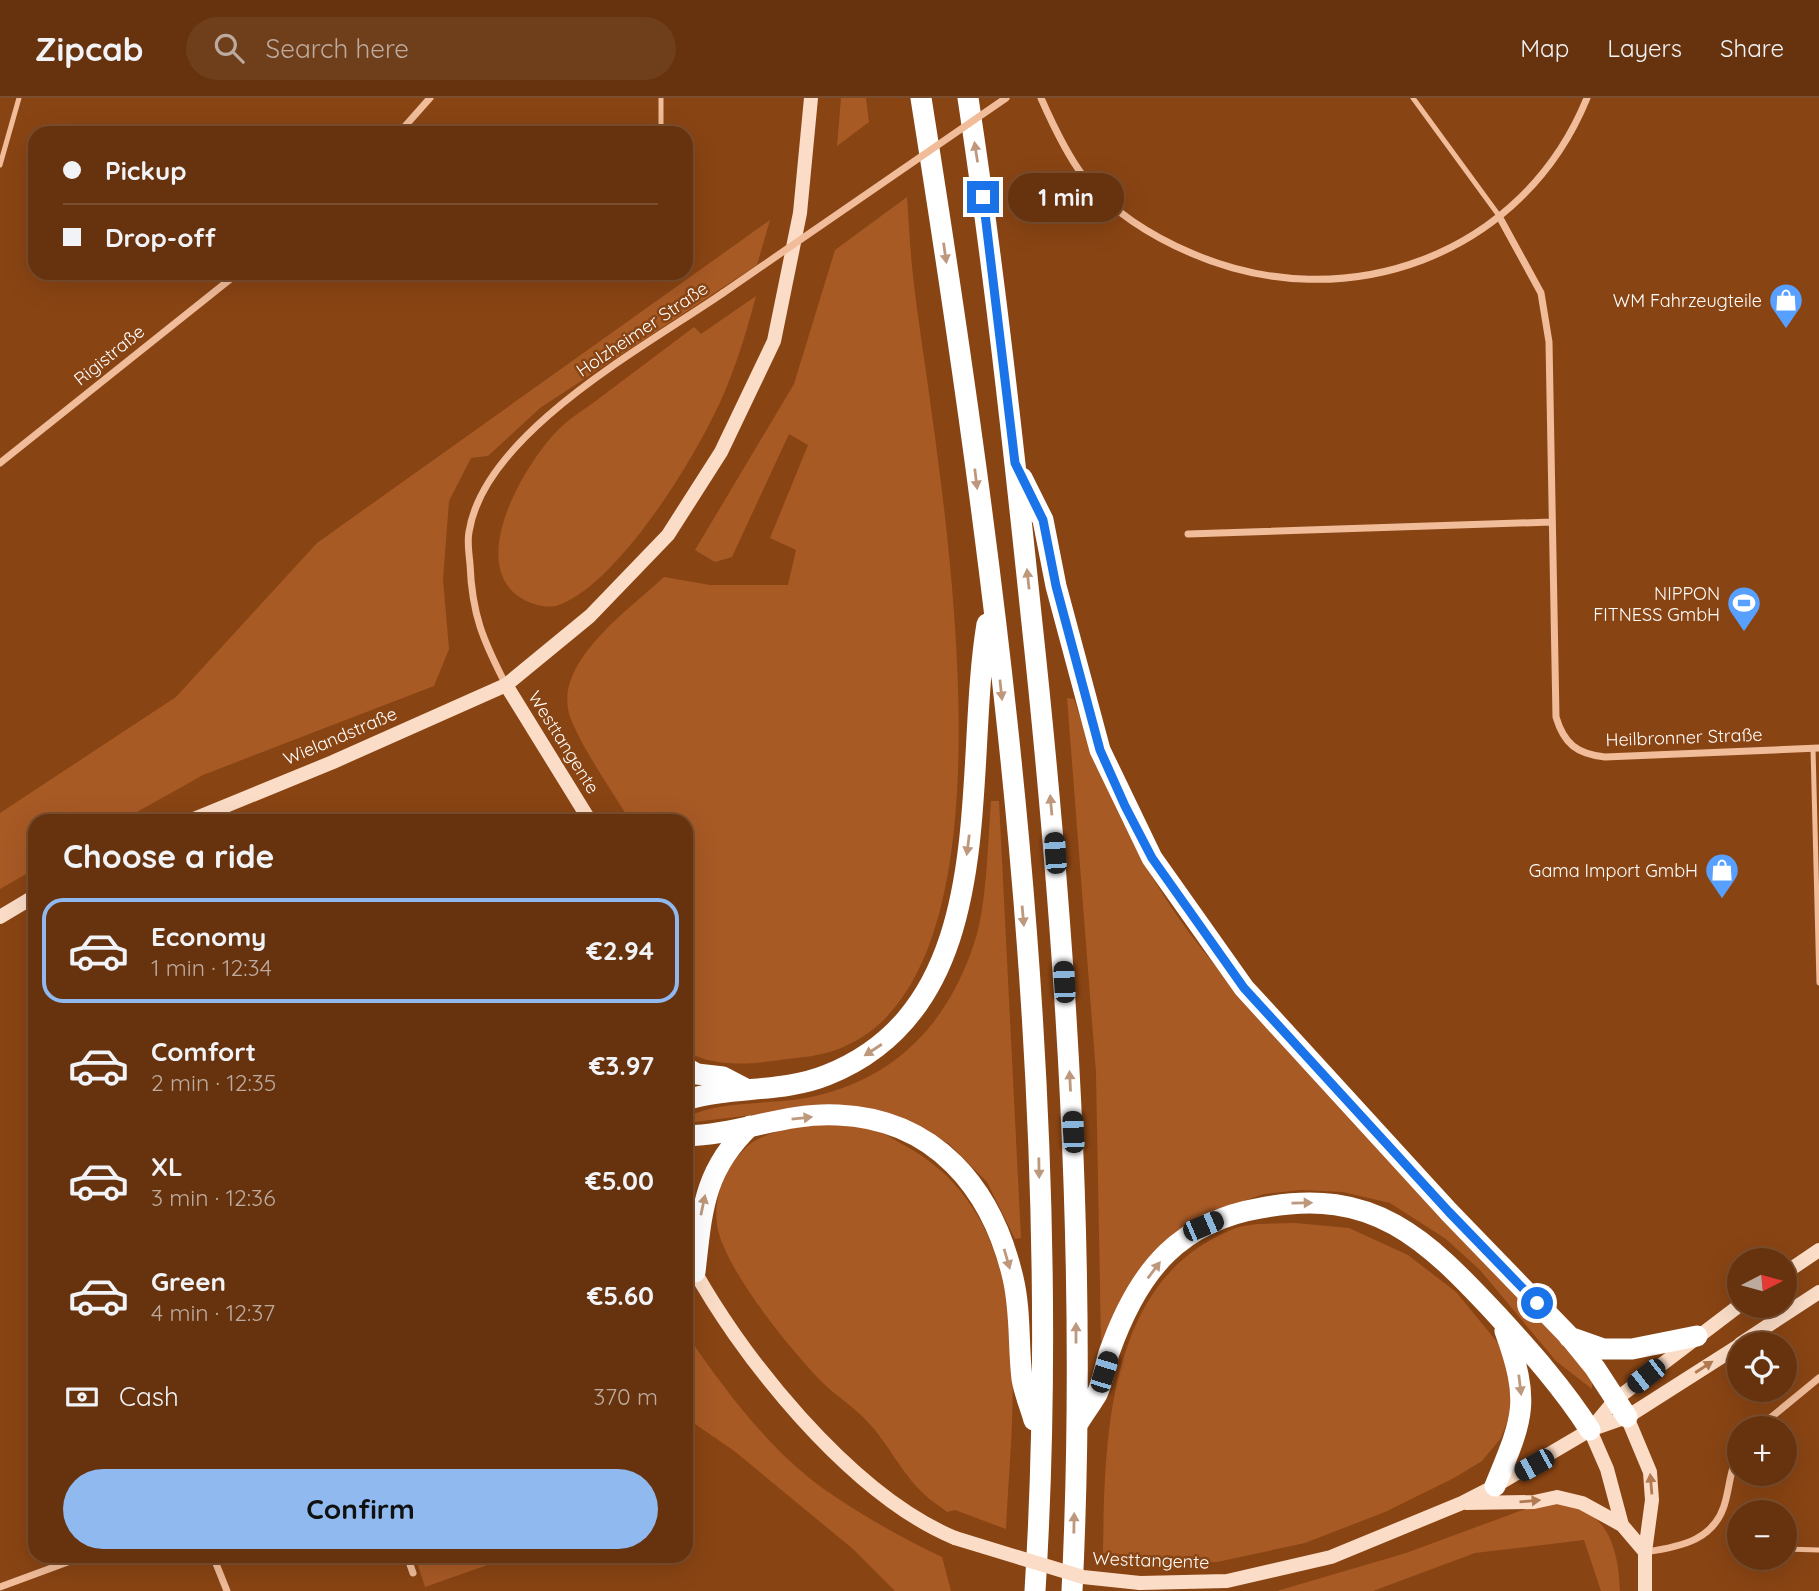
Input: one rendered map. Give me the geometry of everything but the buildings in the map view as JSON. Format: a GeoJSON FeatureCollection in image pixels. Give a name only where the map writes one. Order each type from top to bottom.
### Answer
{"type":"FeatureCollection","features":[{"type":"Feature","properties":{"kind":"highway"},"geometry":{"type":"LineString","coordinates":[[921,98],[991,598],[1015,809],[1037,1131],[1041,1441],[1035,1591]]}},
{"type":"Feature","properties":{"kind":"highway"},"geometry":{"type":"LineString","coordinates":[[968,98],[1015,463],[1051,802],[1063,957],[1074,1188],[1076,1425],[1072,1591]]}},
{"type":"Feature","properties":{"kind":"highway"},"geometry":{"type":"LineString","coordinates":[[1015,463],[1043,520],[1059,598],[1100,750],[1152,858],[1244,988],[1449,1212],[1569,1336],[1595,1368],[1621,1409]]}},
{"type":"Feature","properties":{"kind":"highway"},"geometry":{"type":"LineString","coordinates":[[693,1099],[825,1076],[877,1049],[913,1014],[932,983],[950,937],[966,866],[976,777],[979,673],[991,598]]}},
{"type":"Feature","properties":{"kind":"highway"},"geometry":{"type":"LineString","coordinates":[[693,1072],[723,1077],[746,1089]]}},
{"type":"Feature","properties":{"kind":"highway"},"geometry":{"type":"LineString","coordinates":[[693,1135],[762,1122],[836,1114],[875,1118],[901,1126],[930,1142],[959,1168],[1000,1233],[1013,1280],[1020,1328],[1022,1381],[1041,1441]]}},
{"type":"Feature","properties":{"kind":"highway"},"geometry":{"type":"LineString","coordinates":[[693,1250],[709,1181],[726,1151],[750,1126]]}},
{"type":"Feature","properties":{"kind":"highway"},"geometry":{"type":"LineString","coordinates":[[1076,1425],[1097,1393],[1110,1351],[1131,1304],[1166,1254],[1188,1235],[1235,1213],[1301,1202],[1334,1204],[1380,1217],[1430,1247],[1501,1319],[1564,1390],[1590,1430]]}},
{"type":"Feature","properties":{"kind":"highway"},"geometry":{"type":"LineString","coordinates":[[1495,1486],[1516,1437],[1521,1409],[1519,1377],[1501,1319]]}},
{"type":"Feature","properties":{"kind":"highway"},"geometry":{"type":"LineString","coordinates":[[1569,1336],[1603,1349],[1632,1349],[1697,1336]]}},
{"type":"Feature","properties":{"kind":"main road","name":"Wielandstraße"},"geometry":{"type":"LineString","coordinates":[[206,814],[333,762],[506,685],[590,615],[668,535],[721,452],[774,341],[800,213],[811,98]]}},
{"type":"Feature","properties":{"kind":"main road","name":"Westtangente"},"geometry":{"type":"LineString","coordinates":[[506,685],[586,814]]}},
{"type":"Feature","properties":{"kind":"main road"},"geometry":{"type":"LineString","coordinates":[[0,917],[28,900]]}},
{"type":"Feature","properties":{"kind":"main road"},"geometry":{"type":"LineString","coordinates":[[1797,1265],[1819,1250]]}},
{"type":"Feature","properties":{"kind":"main road","name":"Westtangente"},"geometry":{"type":"LineString","coordinates":[[693,1269],[740,1343],[825,1443],[866,1483],[904,1511],[956,1538],[1083,1577],[1140,1583],[1227,1581],[1331,1557],[1462,1503],[1495,1486],[1621,1409],[1727,1351]]}},
{"type":"Feature","properties":{"kind":"main road","name":"Westtangente"},"geometry":{"type":"LineString","coordinates":[[1758,1332],[1819,1292]]}},
{"type":"Feature","properties":{"kind":"main road","name":"Westtangente"},"geometry":{"type":"LineString","coordinates":[[1621,1409],[1697,1336],[1727,1314]]}},
{"type":"Feature","properties":{"kind":"main road"},"geometry":{"type":"LineString","coordinates":[[1621,1409],[1650,1472],[1652,1500],[1644,1552],[1644,1591]]}},
{"type":"Feature","properties":{"kind":"main road"},"geometry":{"type":"LineString","coordinates":[[1590,1430],[1607,1469],[1622,1525]]}},
{"type":"Feature","properties":{"kind":"main road"},"geometry":{"type":"LineString","coordinates":[[1462,1503],[1534,1502],[1557,1497],[1582,1503],[1622,1525],[1644,1552]]}},
{"type":"Feature","properties":{"kind":"street"},"geometry":{"type":"LineString","coordinates":[[405,126],[430,98]]}},
{"type":"Feature","properties":{"kind":"street","name":"Holzheimer Straße"},"geometry":{"type":"LineString","coordinates":[[506,685],[484,642],[472,603],[468,532],[483,488],[515,447],[570,397],[1006,98]]}},
{"type":"Feature","properties":{"kind":"street"},"geometry":{"type":"LineString","coordinates":[[1041,98],[1084,177],[1144,228],[1168,243],[1221,266],[1279,277],[1351,278],[1394,270],[1435,256],[1469,239],[1500,218],[1540,178],[1568,137],[1587,98]]}},
{"type":"Feature","properties":{"kind":"street","name":"Heilbronner Straße"},"geometry":{"type":"LineString","coordinates":[[1500,218],[1541,293],[1549,342],[1556,717],[1562,735],[1576,750],[1605,757],[1816,748]]}},
{"type":"Feature","properties":{"kind":"street","name":"Rigistraße"},"geometry":{"type":"LineString","coordinates":[[0,463],[229,280]]}},
{"type":"Feature","properties":{"kind":"street"},"geometry":{"type":"LineString","coordinates":[[1188,534],[1552,522]]}},
{"type":"Feature","properties":{"kind":"street"},"geometry":{"type":"LineString","coordinates":[[1773,1416],[1819,1378]]}},
{"type":"Feature","properties":{"kind":"street"},"geometry":{"type":"LineString","coordinates":[[1644,1552],[1695,1541],[1710,1531],[1726,1501],[1728,1486]]}},
{"type":"Feature","properties":{"kind":"street"},"geometry":{"type":"LineString","coordinates":[[0,1587],[65,1563]]}},
{"type":"Feature","properties":{"kind":"street"},"geometry":{"type":"LineString","coordinates":[[217,1563],[227,1591]]}},
{"type":"Feature","properties":{"kind":"street"},"geometry":{"type":"LineString","coordinates":[[409,1563],[413,1573]]}},
{"type":"Feature","properties":{"kind":"lane"},"geometry":{"type":"LineString","coordinates":[[0,165],[3,145],[19,98]]}},
{"type":"Feature","properties":{"kind":"lane"},"geometry":{"type":"LineString","coordinates":[[661,98],[661,126]]}},
{"type":"Feature","properties":{"kind":"lane"},"geometry":{"type":"LineString","coordinates":[[1413,98],[1500,218]]}},
{"type":"Feature","properties":{"kind":"lane"},"geometry":{"type":"LineString","coordinates":[[1816,748],[1819,982]]}},
{"type":"Feature","properties":{"kind":"lane"},"geometry":{"type":"LineString","coordinates":[[1797,1549],[1819,1550]]}},
{"type":"Feature","properties":{"kind":"lane"},"geometry":{"type":"LineString","coordinates":[[13,1582],[16,1591]]}},
{"type":"Feature","properties":{"kind":"shaded area"},"geometry":{"type":"Polygon","coordinates":[[[841,98],[866,98],[869,122],[837,146],[841,98]]]}},
{"type":"Feature","properties":{"kind":"shaded area"},"geometry":{"type":"Polygon","coordinates":[[[907,197],[913,276],[952,586],[959,716],[953,840],[929,946],[881,1022],[804,1057],[744,1063],[714,1061],[693,1054],[693,814],[626,814],[578,735],[567,701],[571,680],[595,641],[664,577],[710,585],[788,585],[796,550],[770,538],[808,445],[789,434],[732,557],[715,562],[695,550],[794,384],[835,250],[907,197]]]}},
{"type":"Feature","properties":{"kind":"shaded area"},"geometry":{"type":"Polygon","coordinates":[[[770,220],[757,265],[540,408],[488,456],[471,458],[449,501],[443,579],[449,649],[434,686],[203,775],[133,814],[28,814],[28,873],[0,889],[0,813],[176,697],[317,543],[686,280],[693,280],[693,275],[770,220]]]}},
{"type":"Feature","properties":{"kind":"shaded area"},"geometry":{"type":"Polygon","coordinates":[[[756,296],[735,364],[715,412],[680,476],[633,542],[608,570],[583,591],[559,605],[535,604],[514,593],[502,576],[498,555],[501,532],[519,484],[546,444],[569,420],[694,327],[701,334],[756,296]]]}},
{"type":"Feature","properties":{"kind":"shaded area"},"geometry":{"type":"Polygon","coordinates":[[[1067,698],[1074,699],[1097,764],[1125,827],[1177,916],[1198,944],[1281,1041],[1573,1350],[1592,1378],[1592,1389],[1556,1361],[1480,1270],[1446,1239],[1390,1203],[1343,1192],[1301,1190],[1264,1194],[1231,1205],[1152,1259],[1131,1282],[1101,1342],[1096,1073],[1067,698]]]}},
{"type":"Feature","properties":{"kind":"shaded area"},"geometry":{"type":"Polygon","coordinates":[[[991,801],[999,801],[1021,1238],[1015,1239],[987,1182],[948,1143],[910,1124],[784,1111],[693,1122],[693,1114],[712,1108],[811,1097],[843,1088],[896,1059],[918,1040],[953,992],[977,934],[985,886],[991,801]]]}},
{"type":"Feature","properties":{"kind":"shaded area"},"geometry":{"type":"Polygon","coordinates":[[[816,1123],[863,1125],[886,1134],[947,1176],[978,1217],[998,1263],[1009,1314],[1013,1368],[1006,1529],[955,1510],[947,1512],[925,1495],[871,1426],[824,1384],[791,1348],[746,1288],[724,1248],[716,1218],[719,1194],[727,1172],[741,1152],[765,1136],[816,1123]]]}},
{"type":"Feature","properties":{"kind":"shaded area"},"geometry":{"type":"Polygon","coordinates":[[[1295,1223],[1349,1228],[1408,1255],[1456,1292],[1498,1343],[1512,1378],[1513,1407],[1501,1438],[1482,1461],[1454,1478],[1385,1512],[1305,1543],[1217,1562],[1148,1564],[1148,1556],[1103,1553],[1106,1461],[1111,1414],[1121,1368],[1136,1324],[1159,1286],[1190,1254],[1238,1227],[1295,1223]]]}},
{"type":"Feature","properties":{"kind":"shaded area"},"geometry":{"type":"Polygon","coordinates":[[[693,1343],[747,1416],[782,1454],[850,1507],[942,1557],[951,1591],[895,1591],[853,1549],[733,1450],[693,1423],[693,1343]]]}},
{"type":"Feature","properties":{"kind":"shaded area"},"geometry":{"type":"Polygon","coordinates":[[[1555,1502],[1587,1512],[1598,1521],[1612,1544],[1620,1591],[1601,1591],[1584,1540],[1475,1553],[1373,1591],[1277,1591],[1406,1553],[1528,1508],[1555,1502]]]}},
{"type":"Feature","properties":{"kind":"shaded area"},"geometry":{"type":"Polygon","coordinates":[[[417,1563],[493,1563],[425,1587],[417,1563]]]}},
{"type":"Feature","properties":{"kind":"place","name":"WM Fahrzeugteile"},"geometry":{"type":"Point","coordinates":[1786,330]}},
{"type":"Feature","properties":{"kind":"place","name":"NIPPON FITNESS GmbH"},"geometry":{"type":"Point","coordinates":[1744,633]}},
{"type":"Feature","properties":{"kind":"place","name":"Gama Import GmbH"},"geometry":{"type":"Point","coordinates":[1722,900]}},
{"type":"Feature","properties":{"kind":"route"},"geometry":{"type":"LineString","coordinates":[[983,197],[1015,463],[1043,520],[1056,586],[1100,750],[1125,806],[1152,858],[1244,988],[1449,1212],[1537,1303]]}}]}
